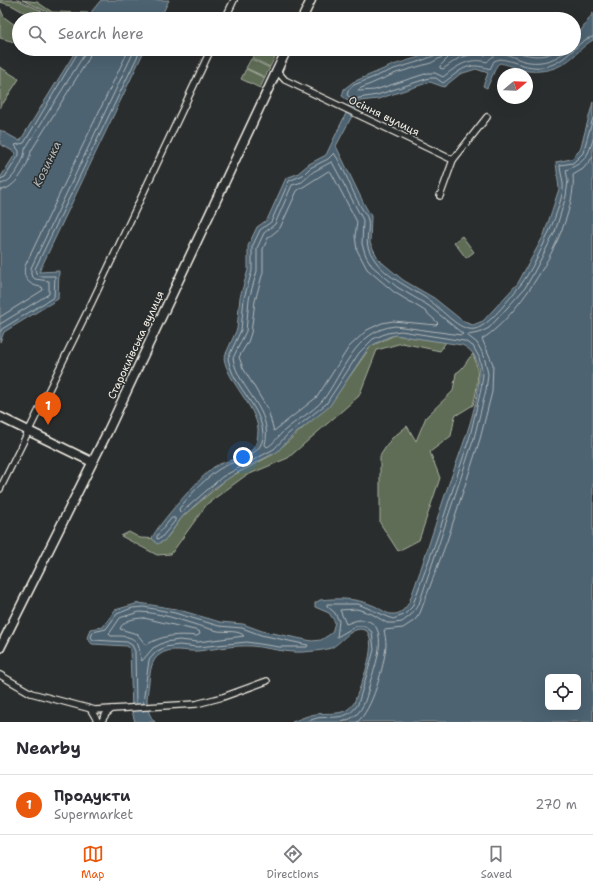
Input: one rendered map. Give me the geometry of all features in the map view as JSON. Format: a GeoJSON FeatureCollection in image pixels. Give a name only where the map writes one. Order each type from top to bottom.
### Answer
{"type":"FeatureCollection","features":[{"type":"Feature","properties":{"kind":"street"},"geometry":{"type":"LineString","coordinates":[[228,12],[234,0]]}},
{"type":"Feature","properties":{"kind":"street"},"geometry":{"type":"LineString","coordinates":[[305,12],[311,0]]}},
{"type":"Feature","properties":{"kind":"street"},"geometry":{"type":"LineString","coordinates":[[0,489],[92,302],[208,56]]}},
{"type":"Feature","properties":{"kind":"street","name":"Старокиївська вулиця"},"geometry":{"type":"LineString","coordinates":[[0,648],[92,462],[283,56]]}},
{"type":"Feature","properties":{"kind":"street","name":"Осіння вулиця"},"geometry":{"type":"LineString","coordinates":[[276,70],[285,80],[453,160]]}},
{"type":"Feature","properties":{"kind":"street"},"geometry":{"type":"LineString","coordinates":[[440,196],[453,160],[486,117]]}},
{"type":"Feature","properties":{"kind":"street"},"geometry":{"type":"LineString","coordinates":[[0,417],[92,462]]}},
{"type":"Feature","properties":{"kind":"street"},"geometry":{"type":"LineString","coordinates":[[0,675],[31,693],[95,710],[200,703],[223,697],[267,681]]}},
{"type":"Feature","properties":{"kind":"street"},"geometry":{"type":"LineString","coordinates":[[81,706],[94,713],[100,722],[106,714],[115,709]]}},
{"type":"Feature","properties":{"kind":"green space"},"geometry":{"type":"Polygon","coordinates":[[[0,0],[18,0],[44,12],[24,12],[11,5],[0,2],[0,0]]]}},
{"type":"Feature","properties":{"kind":"green space"},"geometry":{"type":"Polygon","coordinates":[[[22,0],[37,2],[52,12],[48,12],[22,0]]]}},
{"type":"Feature","properties":{"kind":"green space"},"geometry":{"type":"Polygon","coordinates":[[[0,8],[4,17],[12,23],[12,41],[0,38],[0,8]]]}},
{"type":"Feature","properties":{"kind":"green space"},"geometry":{"type":"Polygon","coordinates":[[[253,56],[276,56],[270,67],[252,58],[253,56]]]}},
{"type":"Feature","properties":{"kind":"green space"},"geometry":{"type":"Polygon","coordinates":[[[251,59],[270,68],[265,77],[246,68],[251,59]]]}},
{"type":"Feature","properties":{"kind":"green space"},"geometry":{"type":"Polygon","coordinates":[[[0,67],[19,79],[0,108],[0,67]]]}},
{"type":"Feature","properties":{"kind":"green space"},"geometry":{"type":"Polygon","coordinates":[[[246,69],[265,78],[260,88],[241,79],[246,69]]]}},
{"type":"Feature","properties":{"kind":"green space"},"geometry":{"type":"Polygon","coordinates":[[[462,236],[474,252],[466,258],[454,242],[462,236]]]}},
{"type":"Feature","properties":{"kind":"green space"},"geometry":{"type":"Polygon","coordinates":[[[395,335],[446,342],[440,351],[402,343],[377,350],[359,396],[288,458],[245,476],[207,504],[171,554],[157,555],[121,536],[129,532],[140,538],[166,539],[183,516],[228,478],[274,454],[331,403],[371,346],[395,335]]]}},
{"type":"Feature","properties":{"kind":"green space"},"geometry":{"type":"Polygon","coordinates":[[[473,354],[477,367],[478,379],[473,405],[455,416],[451,436],[430,452],[440,478],[419,540],[398,551],[380,523],[380,456],[391,439],[407,426],[416,441],[426,417],[453,391],[456,373],[473,354]]]}},
{"type":"Feature","properties":{"kind":"water"},"geometry":{"type":"Polygon","coordinates":[[[101,0],[169,0],[163,12],[92,11],[101,0]]]}},
{"type":"Feature","properties":{"kind":"water"},"geometry":{"type":"Polygon","coordinates":[[[593,13],[593,40],[581,50],[581,31],[593,13]]]}},
{"type":"Feature","properties":{"kind":"water","name":"Козинка"},"geometry":{"type":"Polygon","coordinates":[[[73,56],[142,56],[39,272],[59,271],[58,299],[4,332],[0,342],[0,178],[16,153],[0,144],[0,130],[20,141],[73,56]]]}},
{"type":"Feature","properties":{"kind":"water"},"geometry":{"type":"Polygon","coordinates":[[[422,56],[574,56],[561,65],[539,71],[533,71],[533,68],[516,68],[500,63],[497,65],[487,88],[483,86],[488,73],[476,69],[460,74],[444,87],[430,82],[378,99],[360,101],[336,146],[371,216],[370,243],[379,260],[403,280],[434,298],[464,322],[473,325],[483,321],[518,283],[544,235],[559,189],[556,162],[571,159],[580,150],[593,102],[593,722],[292,722],[307,716],[342,712],[354,703],[367,667],[370,647],[370,638],[367,631],[362,629],[352,632],[331,648],[318,651],[291,652],[245,646],[198,651],[173,650],[164,652],[154,660],[149,678],[147,704],[149,713],[155,722],[135,722],[132,711],[130,649],[127,646],[92,644],[87,638],[90,629],[103,627],[115,610],[139,603],[176,609],[220,622],[243,624],[262,631],[312,641],[321,640],[332,633],[335,622],[329,613],[315,607],[315,603],[320,600],[353,600],[375,606],[389,614],[395,614],[401,612],[410,600],[463,446],[476,401],[479,375],[477,361],[473,353],[462,345],[395,335],[369,347],[329,407],[291,437],[277,452],[244,468],[214,488],[183,516],[164,541],[157,544],[152,538],[171,512],[208,472],[214,467],[245,455],[253,449],[258,432],[256,420],[231,376],[224,358],[237,329],[240,297],[248,270],[248,246],[257,227],[267,220],[286,178],[297,174],[309,164],[326,155],[349,107],[349,101],[342,96],[344,89],[353,82],[393,65],[422,56]]]}},
{"type":"Feature","properties":{"kind":"place","name":"Продукти"},"geometry":{"type":"Point","coordinates":[48,425]}}]}
